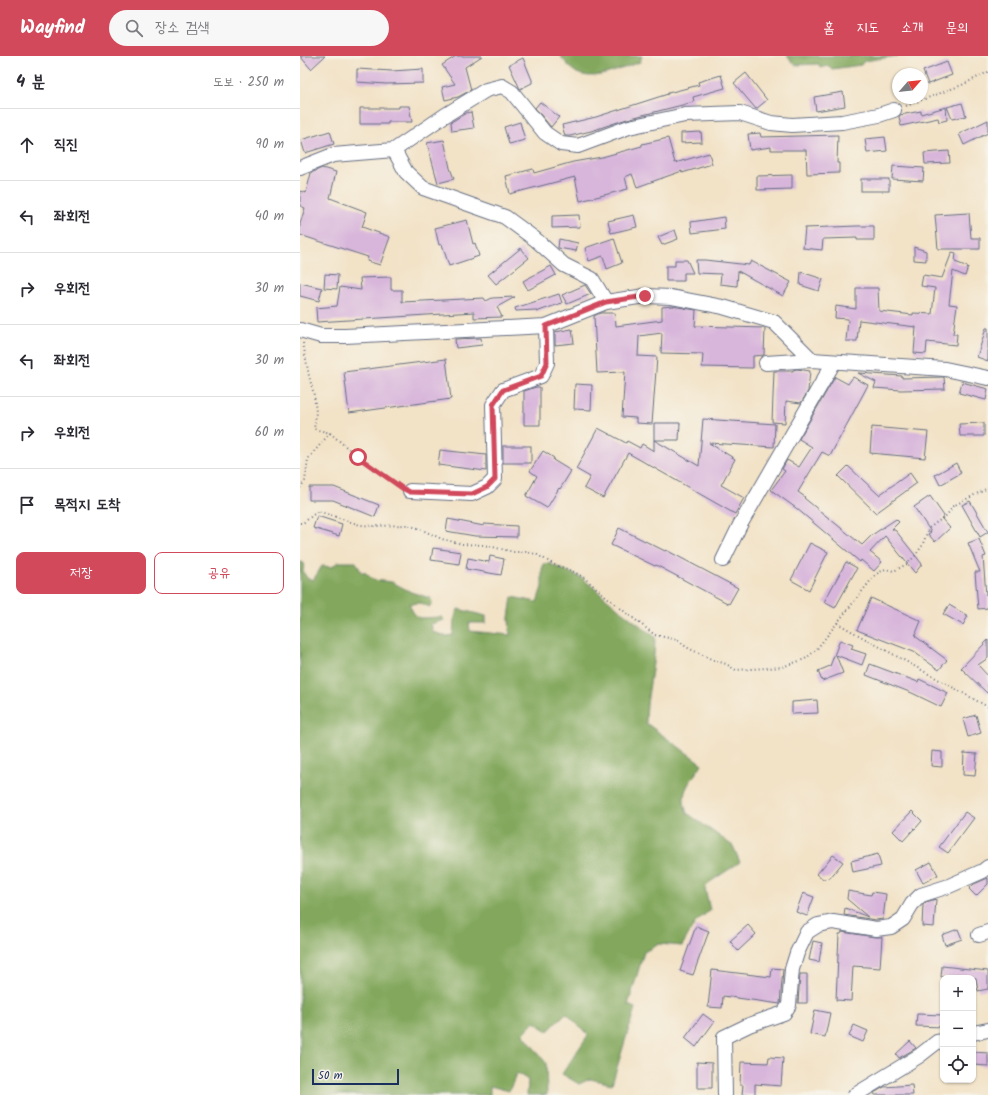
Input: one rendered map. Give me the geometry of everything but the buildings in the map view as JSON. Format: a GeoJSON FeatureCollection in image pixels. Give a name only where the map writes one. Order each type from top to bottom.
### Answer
{"type":"FeatureCollection","features":[{"type":"Feature","properties":{"kind":"street"},"geometry":{"type":"LineString","coordinates":[[300,168],[333,155],[394,150],[486,90],[502,86],[512,92],[545,133],[561,144],[578,146],[628,127],[685,115],[740,113],[771,123],[792,125],[842,122],[879,115],[894,110]]}},
{"type":"Feature","properties":{"kind":"street"},"geometry":{"type":"LineString","coordinates":[[394,150],[406,172],[423,188],[505,217],[535,239],[564,265],[592,279],[606,302]]}},
{"type":"Feature","properties":{"kind":"street"},"geometry":{"type":"LineString","coordinates":[[300,330],[320,336],[345,336],[546,326],[606,302],[645,296],[671,297],[723,307],[774,322],[812,360]]}},
{"type":"Feature","properties":{"kind":"street"},"geometry":{"type":"LineString","coordinates":[[410,492],[472,494],[487,487],[495,479],[493,405],[503,390],[541,376],[547,363],[546,326]]}},
{"type":"Feature","properties":{"kind":"street"},"geometry":{"type":"LineString","coordinates":[[766,363],[812,360],[945,369],[988,378]]}},
{"type":"Feature","properties":{"kind":"street"},"geometry":{"type":"LineString","coordinates":[[724,560],[740,525],[834,362]]}},
{"type":"Feature","properties":{"kind":"street"},"geometry":{"type":"LineString","coordinates":[[725,1095],[724,1037],[749,1025],[784,1013],[789,1005],[792,969],[797,953],[807,932],[818,925],[833,922],[876,929],[891,927],[903,919],[912,904],[921,895],[949,886],[983,871],[988,867]]}},
{"type":"Feature","properties":{"kind":"street"},"geometry":{"type":"LineString","coordinates":[[976,1032],[988,1030]]}},
{"type":"Feature","properties":{"kind":"street"},"geometry":{"type":"LineString","coordinates":[[855,1095],[914,1060],[937,1042],[940,1042]]}},
{"type":"Feature","properties":{"kind":"path"},"geometry":{"type":"LineString","coordinates":[[894,110],[930,97],[988,72]]}},
{"type":"Feature","properties":{"kind":"path"},"geometry":{"type":"LineString","coordinates":[[300,330],[314,395],[316,412],[314,429],[330,433],[358,457],[410,492]]}},
{"type":"Feature","properties":{"kind":"path"},"geometry":{"type":"LineString","coordinates":[[300,488],[305,481],[308,459],[330,433]]}},
{"type":"Feature","properties":{"kind":"path"},"geometry":{"type":"LineString","coordinates":[[300,522],[303,523],[318,511],[360,525],[406,525],[418,528],[442,539],[462,544],[484,545],[514,552],[536,554],[555,565],[570,570],[583,577],[655,635],[678,640],[686,647],[711,659],[726,664],[736,670],[782,667],[805,659],[816,650],[875,575],[886,570],[894,571],[907,564],[918,551],[929,528],[947,515],[953,506],[988,488]]}},
{"type":"Feature","properties":{"kind":"path"},"geometry":{"type":"LineString","coordinates":[[837,623],[988,707]]}},
{"type":"Feature","properties":{"kind":"green space"},"geometry":{"type":"Polygon","coordinates":[[[560,56],[642,56],[640,62],[608,73],[592,76],[575,72],[560,56]]]}},
{"type":"Feature","properties":{"kind":"green space"},"geometry":{"type":"Polygon","coordinates":[[[787,56],[898,56],[864,61],[861,65],[832,69],[829,66],[820,68],[819,64],[795,65],[787,56]]]}},
{"type":"Feature","properties":{"kind":"green space"},"geometry":{"type":"Polygon","coordinates":[[[300,562],[304,563],[303,572],[307,578],[313,580],[322,566],[332,567],[338,562],[356,562],[361,572],[366,573],[373,580],[392,582],[411,592],[430,598],[432,602],[430,607],[420,603],[409,604],[413,612],[419,618],[442,617],[444,620],[431,624],[433,632],[446,636],[453,635],[454,620],[458,609],[486,616],[486,623],[469,623],[470,631],[510,635],[509,618],[512,597],[537,602],[542,587],[542,569],[544,564],[548,563],[582,578],[655,637],[654,659],[647,701],[646,723],[702,764],[687,787],[685,793],[684,799],[687,813],[733,846],[740,862],[710,882],[705,888],[710,910],[695,923],[682,946],[659,944],[644,952],[628,1005],[635,1008],[612,1084],[590,1079],[579,1084],[562,1074],[588,1035],[566,1013],[548,1031],[534,1022],[523,1034],[546,1063],[547,1095],[527,1095],[528,1080],[517,1073],[509,1091],[490,1086],[490,1095],[300,1095],[300,562]]]}},
{"type":"Feature","properties":{"kind":"route"},"geometry":{"type":"LineString","coordinates":[[358,457],[410,492],[472,494],[487,487],[495,479],[493,405],[503,390],[541,376],[547,363],[546,326],[606,302],[645,296]]}}]}
